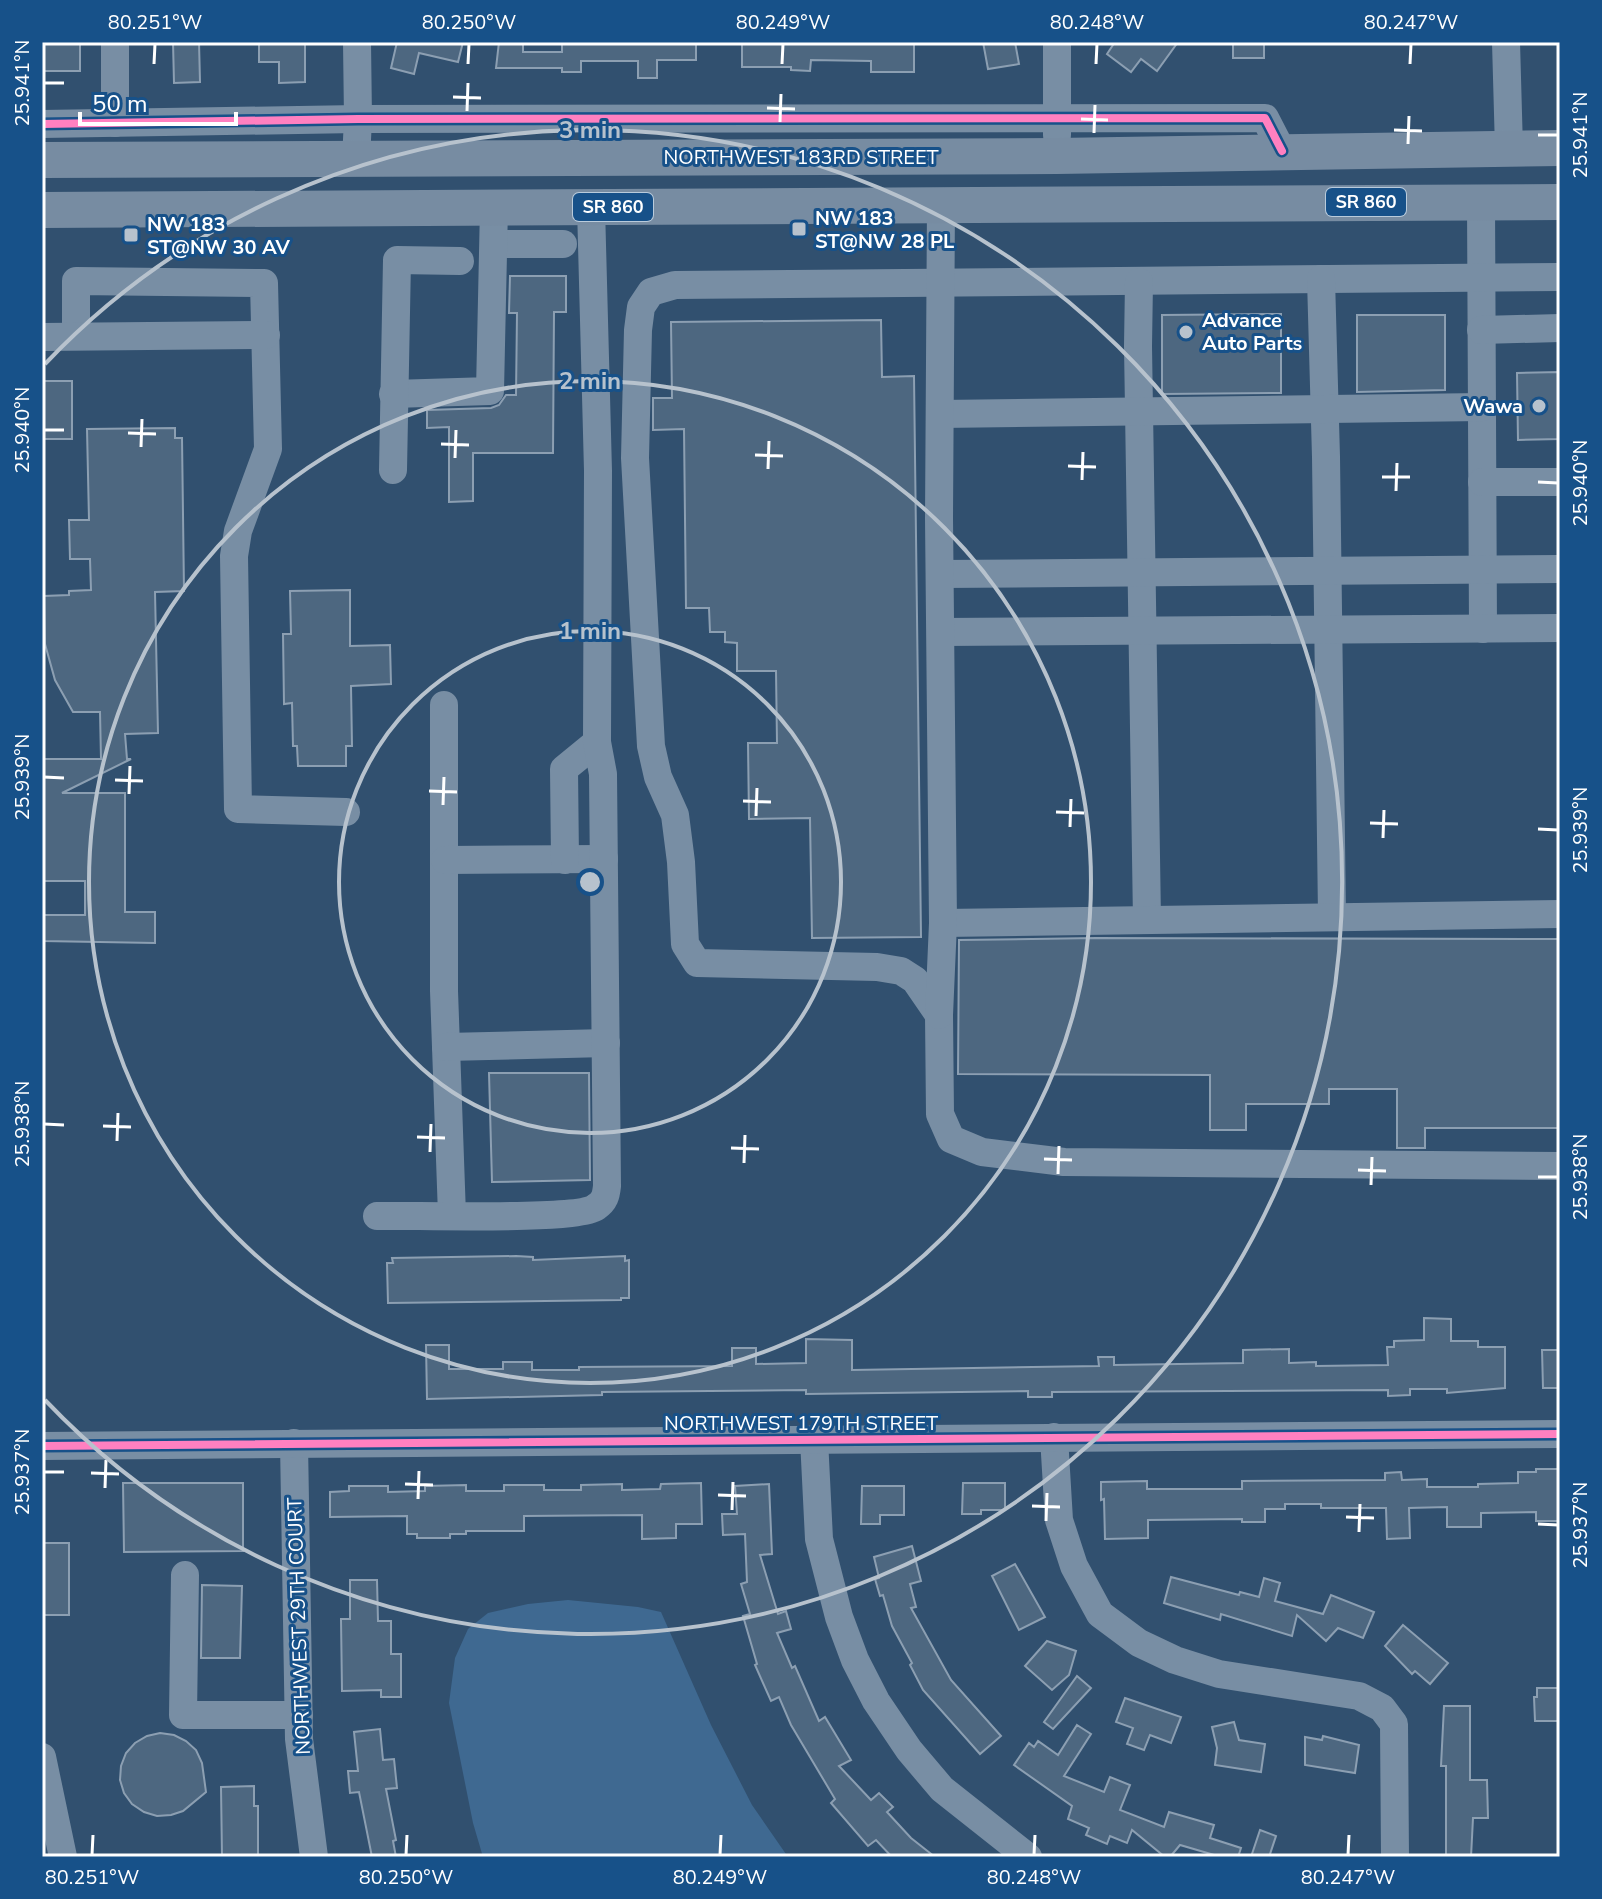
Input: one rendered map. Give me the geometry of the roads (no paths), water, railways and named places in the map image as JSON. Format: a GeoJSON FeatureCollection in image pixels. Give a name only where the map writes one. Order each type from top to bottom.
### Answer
{"type":"FeatureCollection","features":[{"type":"Feature","properties":{"kind":"main road","name":"NORTHWEST 183RD STREET"},"geometry":{"type":"LineString","coordinates":[[42,160],[1057,156],[1560,148]]}},
{"type":"Feature","properties":{"kind":"main road"},"geometry":{"type":"LineString","coordinates":[[941,203],[943,184],[957,168],[977,156]]}},
{"type":"Feature","properties":{"kind":"main road"},"geometry":{"type":"LineString","coordinates":[[284,209],[327,192],[356,160]]}},
{"type":"Feature","properties":{"kind":"main road","name":"SR 860"},"geometry":{"type":"LineString","coordinates":[[42,210],[1560,202]]}},
{"type":"Feature","properties":{"kind":"street"},"geometry":{"type":"LineString","coordinates":[[115,42],[115,123]]}},
{"type":"Feature","properties":{"kind":"street"},"geometry":{"type":"LineString","coordinates":[[356,160],[357,42]]}},
{"type":"Feature","properties":{"kind":"street"},"geometry":{"type":"LineString","coordinates":[[1057,42],[1057,156]]}},
{"type":"Feature","properties":{"kind":"street"},"geometry":{"type":"LineString","coordinates":[[1506,42],[1509,149]]}},
{"type":"Feature","properties":{"kind":"street"},"geometry":{"type":"LineString","coordinates":[[42,124],[358,119],[1265,118],[1282,151]]}},
{"type":"Feature","properties":{"kind":"street"},"geometry":{"type":"LineString","coordinates":[[1481,202],[1483,629]]}},
{"type":"Feature","properties":{"kind":"street"},"geometry":{"type":"LineString","coordinates":[[941,203],[943,923],[939,1015],[940,1114],[951,1139],[982,1152],[1064,1162],[1560,1166]]}},
{"type":"Feature","properties":{"kind":"street"},"geometry":{"type":"LineString","coordinates":[[393,394],[490,391],[494,207]]}},
{"type":"Feature","properties":{"kind":"street"},"geometry":{"type":"LineString","coordinates":[[585,859],[603,774],[597,742],[598,471],[591,207]]}},
{"type":"Feature","properties":{"kind":"street"},"geometry":{"type":"LineString","coordinates":[[494,244],[563,244]]}},
{"type":"Feature","properties":{"kind":"street"},"geometry":{"type":"LineString","coordinates":[[393,470],[397,260],[460,261]]}},
{"type":"Feature","properties":{"kind":"street"},"geometry":{"type":"LineString","coordinates":[[939,1015],[915,980],[901,971],[877,967],[697,963],[685,944],[675,815],[658,777],[651,746],[635,458],[638,330],[641,307],[651,292],[675,285],[760,282],[940,284],[1560,277]]}},
{"type":"Feature","properties":{"kind":"street"},"geometry":{"type":"LineString","coordinates":[[1321,279],[1332,916]]}},
{"type":"Feature","properties":{"kind":"street"},"geometry":{"type":"LineString","coordinates":[[76,336],[76,281],[264,283],[268,449],[238,531],[234,556],[238,809],[346,812]]}},
{"type":"Feature","properties":{"kind":"street"},"geometry":{"type":"LineString","coordinates":[[1139,282],[1147,920]]}},
{"type":"Feature","properties":{"kind":"street"},"geometry":{"type":"LineString","coordinates":[[1481,330],[1560,328]]}},
{"type":"Feature","properties":{"kind":"street"},"geometry":{"type":"LineString","coordinates":[[42,337],[266,335]]}},
{"type":"Feature","properties":{"kind":"street"},"geometry":{"type":"LineString","coordinates":[[940,414],[1483,407]]}},
{"type":"Feature","properties":{"kind":"street"},"geometry":{"type":"LineString","coordinates":[[1482,482],[1560,482]]}},
{"type":"Feature","properties":{"kind":"street"},"geometry":{"type":"LineString","coordinates":[[941,574],[1560,569]]}},
{"type":"Feature","properties":{"kind":"street"},"geometry":{"type":"LineString","coordinates":[[942,632],[1560,628]]}},
{"type":"Feature","properties":{"kind":"street"},"geometry":{"type":"LineString","coordinates":[[444,705],[446,1047],[452,1215]]}},
{"type":"Feature","properties":{"kind":"street"},"geometry":{"type":"LineString","coordinates":[[377,1216],[563,1214],[595,1209],[605,1198],[606,1043],[585,859],[564,769],[597,742]]}},
{"type":"Feature","properties":{"kind":"street"},"geometry":{"type":"LineString","coordinates":[[445,860],[585,859]]}},
{"type":"Feature","properties":{"kind":"street"},"geometry":{"type":"LineString","coordinates":[[943,923],[1560,914]]}},
{"type":"Feature","properties":{"kind":"street"},"geometry":{"type":"LineString","coordinates":[[446,1047],[606,1043]]}},
{"type":"Feature","properties":{"kind":"street","name":"NORTHWEST 179TH STREET"},"geometry":{"type":"LineString","coordinates":[[42,1446],[1560,1434]]}},
{"type":"Feature","properties":{"kind":"street"},"geometry":{"type":"LineString","coordinates":[[1054,1437],[1059,1520],[1074,1566],[1100,1614],[1139,1643],[1175,1660],[1219,1674],[1359,1696],[1382,1708],[1394,1724],[1395,1857]]}},
{"type":"Feature","properties":{"kind":"street"},"geometry":{"type":"LineString","coordinates":[[814,1439],[819,1539],[839,1617],[862,1674],[909,1750],[942,1789],[1028,1857]]}},
{"type":"Feature","properties":{"kind":"street","name":"NORTHWEST 29TH COURT"},"geometry":{"type":"LineString","coordinates":[[294,1443],[299,1739],[314,1857]]}},
{"type":"Feature","properties":{"kind":"street"},"geometry":{"type":"LineString","coordinates":[[42,1446],[42,1467]]}},
{"type":"Feature","properties":{"kind":"street"},"geometry":{"type":"LineString","coordinates":[[185,1575],[183,1715],[299,1715]]}},
{"type":"Feature","properties":{"kind":"street"},"geometry":{"type":"LineString","coordinates":[[42,1757],[63,1857]]}},
{"type":"Feature","properties":{"kind":"water"},"geometry":{"type":"Polygon","coordinates":[[[568,1600],[661,1612],[711,1725],[752,1805],[788,1857],[483,1857],[473,1823],[449,1703],[455,1658],[468,1629],[488,1613],[528,1604],[568,1600]]]}},
{"type":"Feature","properties":{"kind":"place","name":"NW 183 ST@NW 28 PL"},"geometry":{"type":"Point","coordinates":[799,229]}},
{"type":"Feature","properties":{"kind":"place","name":"NW 183 ST@NW 30 AV"},"geometry":{"type":"Point","coordinates":[131,235]}},
{"type":"Feature","properties":{"kind":"place","name":"Advance Auto Parts"},"geometry":{"type":"Point","coordinates":[1186,332]}},
{"type":"Feature","properties":{"kind":"place","name":"Wawa"},"geometry":{"type":"Point","coordinates":[1539,406]}}]}
